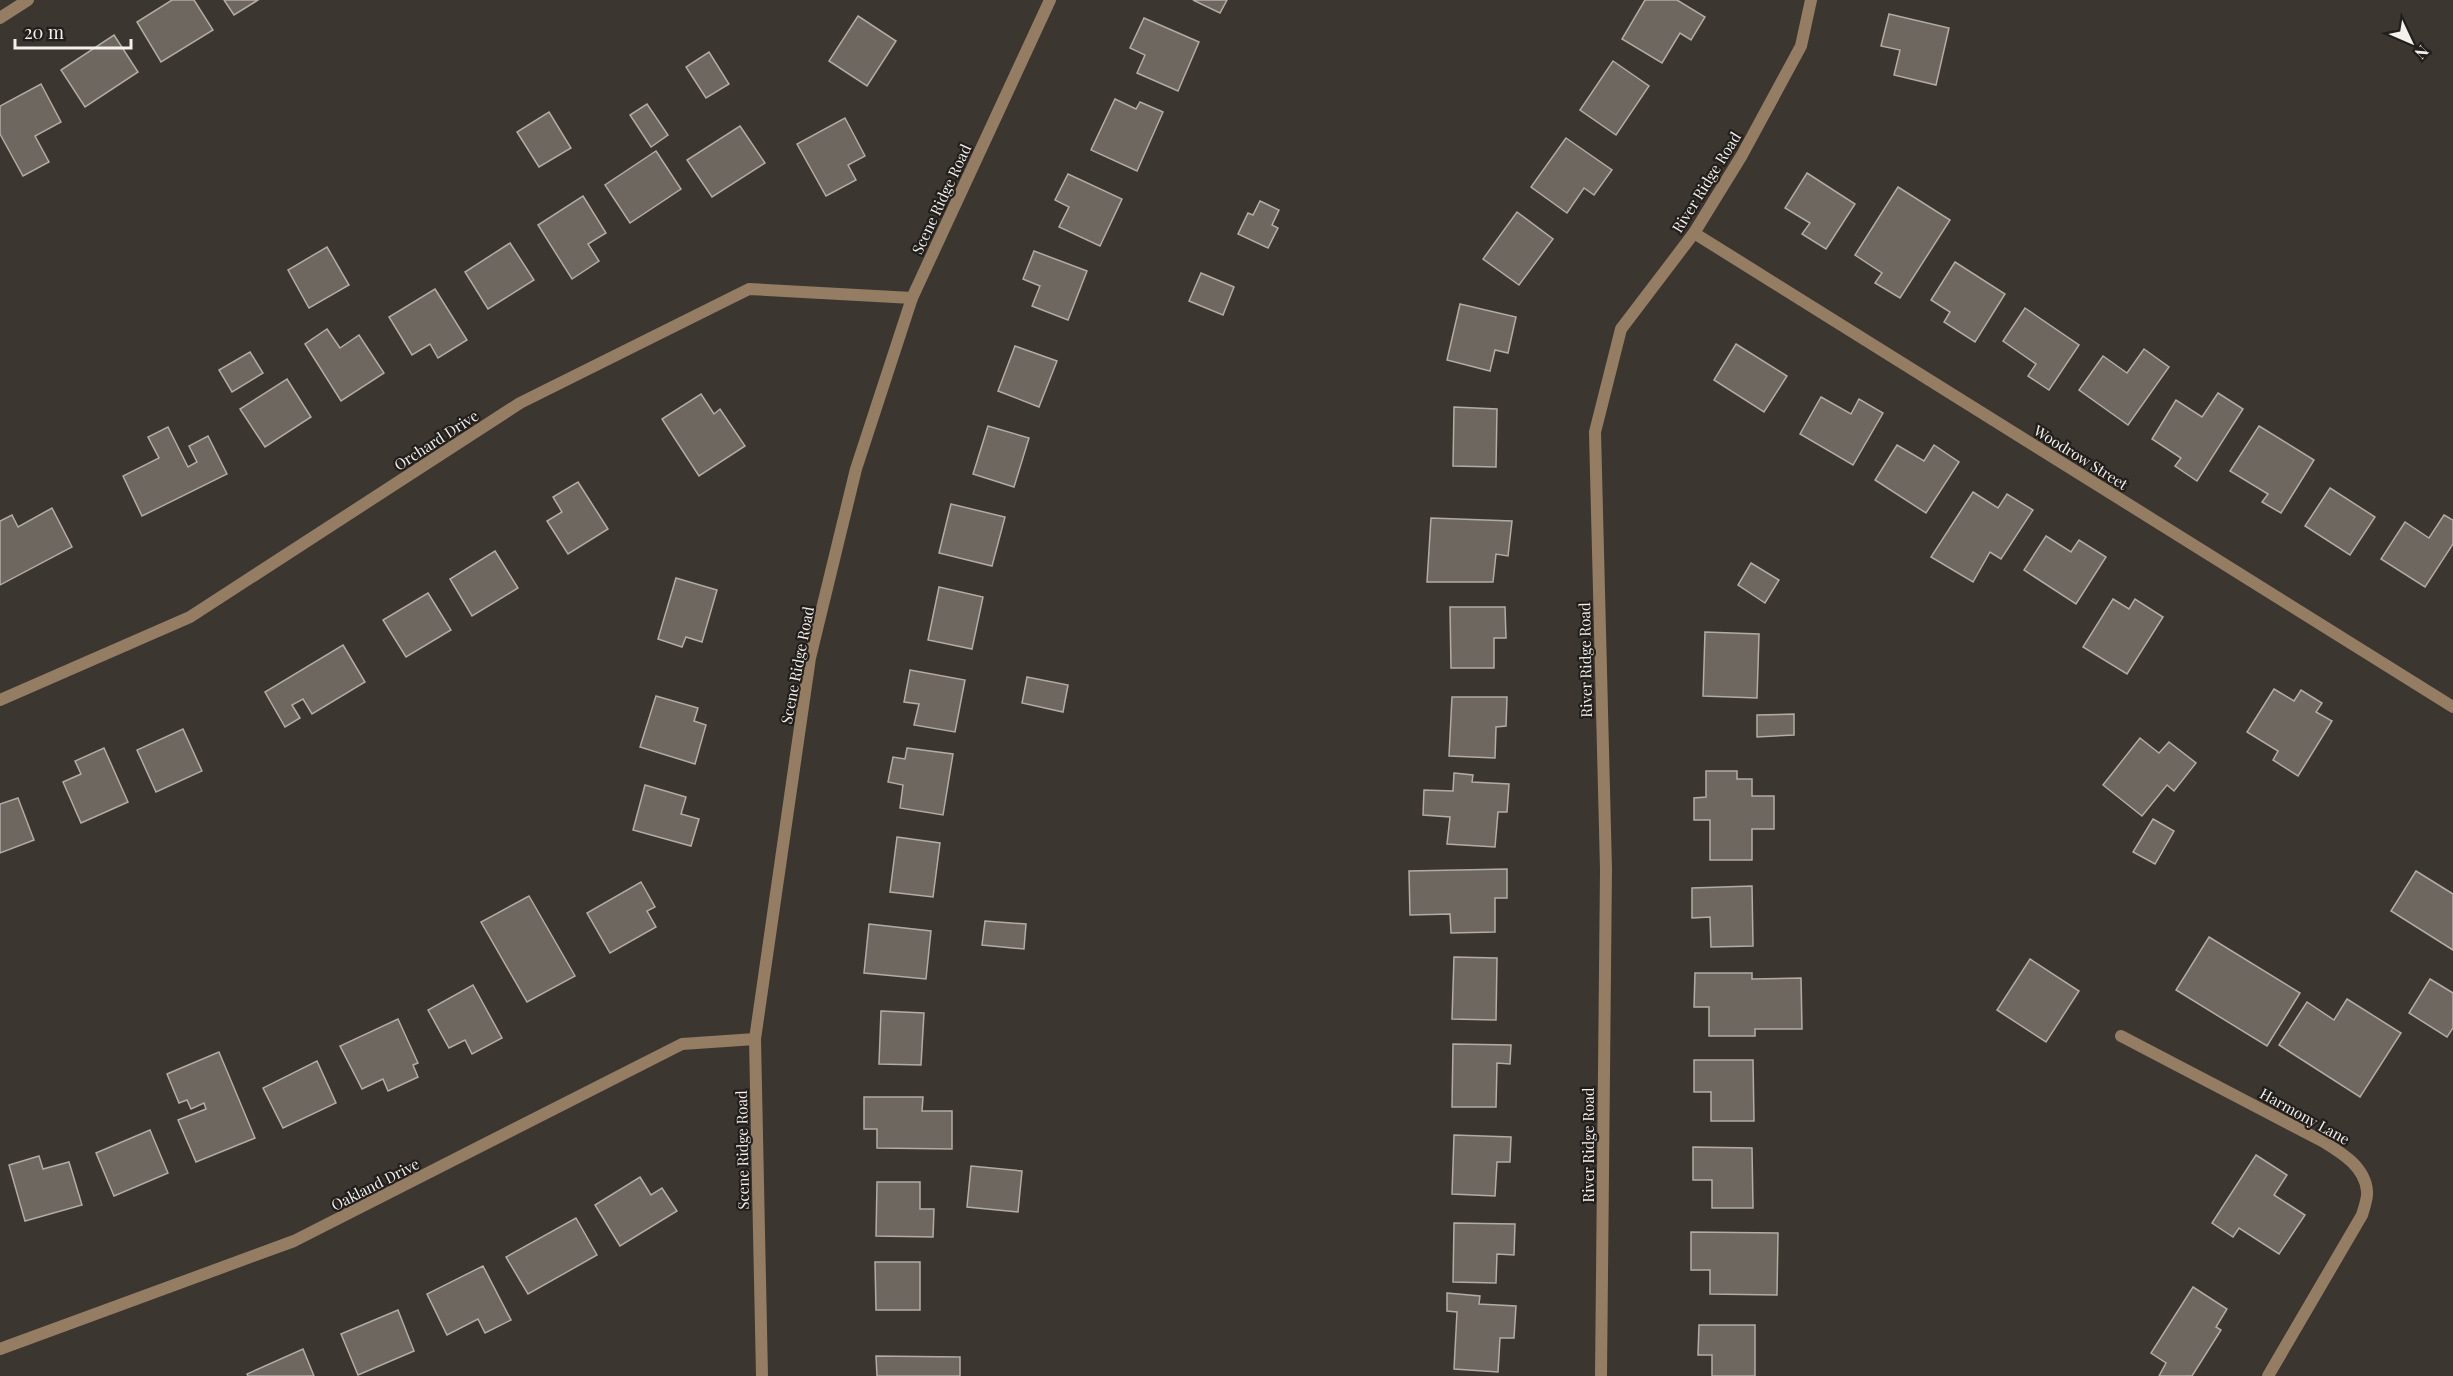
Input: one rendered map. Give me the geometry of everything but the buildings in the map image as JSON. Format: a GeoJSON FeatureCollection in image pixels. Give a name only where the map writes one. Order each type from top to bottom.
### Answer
{"type":"FeatureCollection","features":[{"type":"Feature","properties":{"kind":"street"},"geometry":{"type":"LineString","coordinates":[[0,18],[28,0]]}},
{"type":"Feature","properties":{"kind":"street","name":"Scene Ridge Road"},"geometry":{"type":"LineString","coordinates":[[762,1376],[755,1039],[810,658],[856,469],[912,298],[1050,0]]}},
{"type":"Feature","properties":{"kind":"street","name":"River Ridge Road"},"geometry":{"type":"LineString","coordinates":[[1601,1376],[1606,869],[1595,432],[1621,329],[1694,233],[1742,155],[1801,46],[1810,0]]}},
{"type":"Feature","properties":{"kind":"street","name":"Woodrow Street"},"geometry":{"type":"LineString","coordinates":[[1694,233],[2453,707]]}},
{"type":"Feature","properties":{"kind":"street","name":"Orchard Drive"},"geometry":{"type":"LineString","coordinates":[[0,700],[190,617],[520,404],[749,289],[912,298]]}},
{"type":"Feature","properties":{"kind":"street","name":"Harmony Lane"},"geometry":{"type":"LineString","coordinates":[[2121,1036],[2324,1142],[2347,1156],[2360,1171],[2367,1191],[2362,1215],[2268,1376]]}},
{"type":"Feature","properties":{"kind":"street","name":"Oakland Drive"},"geometry":{"type":"LineString","coordinates":[[0,1349],[294,1241],[682,1044],[755,1039]]}}]}
